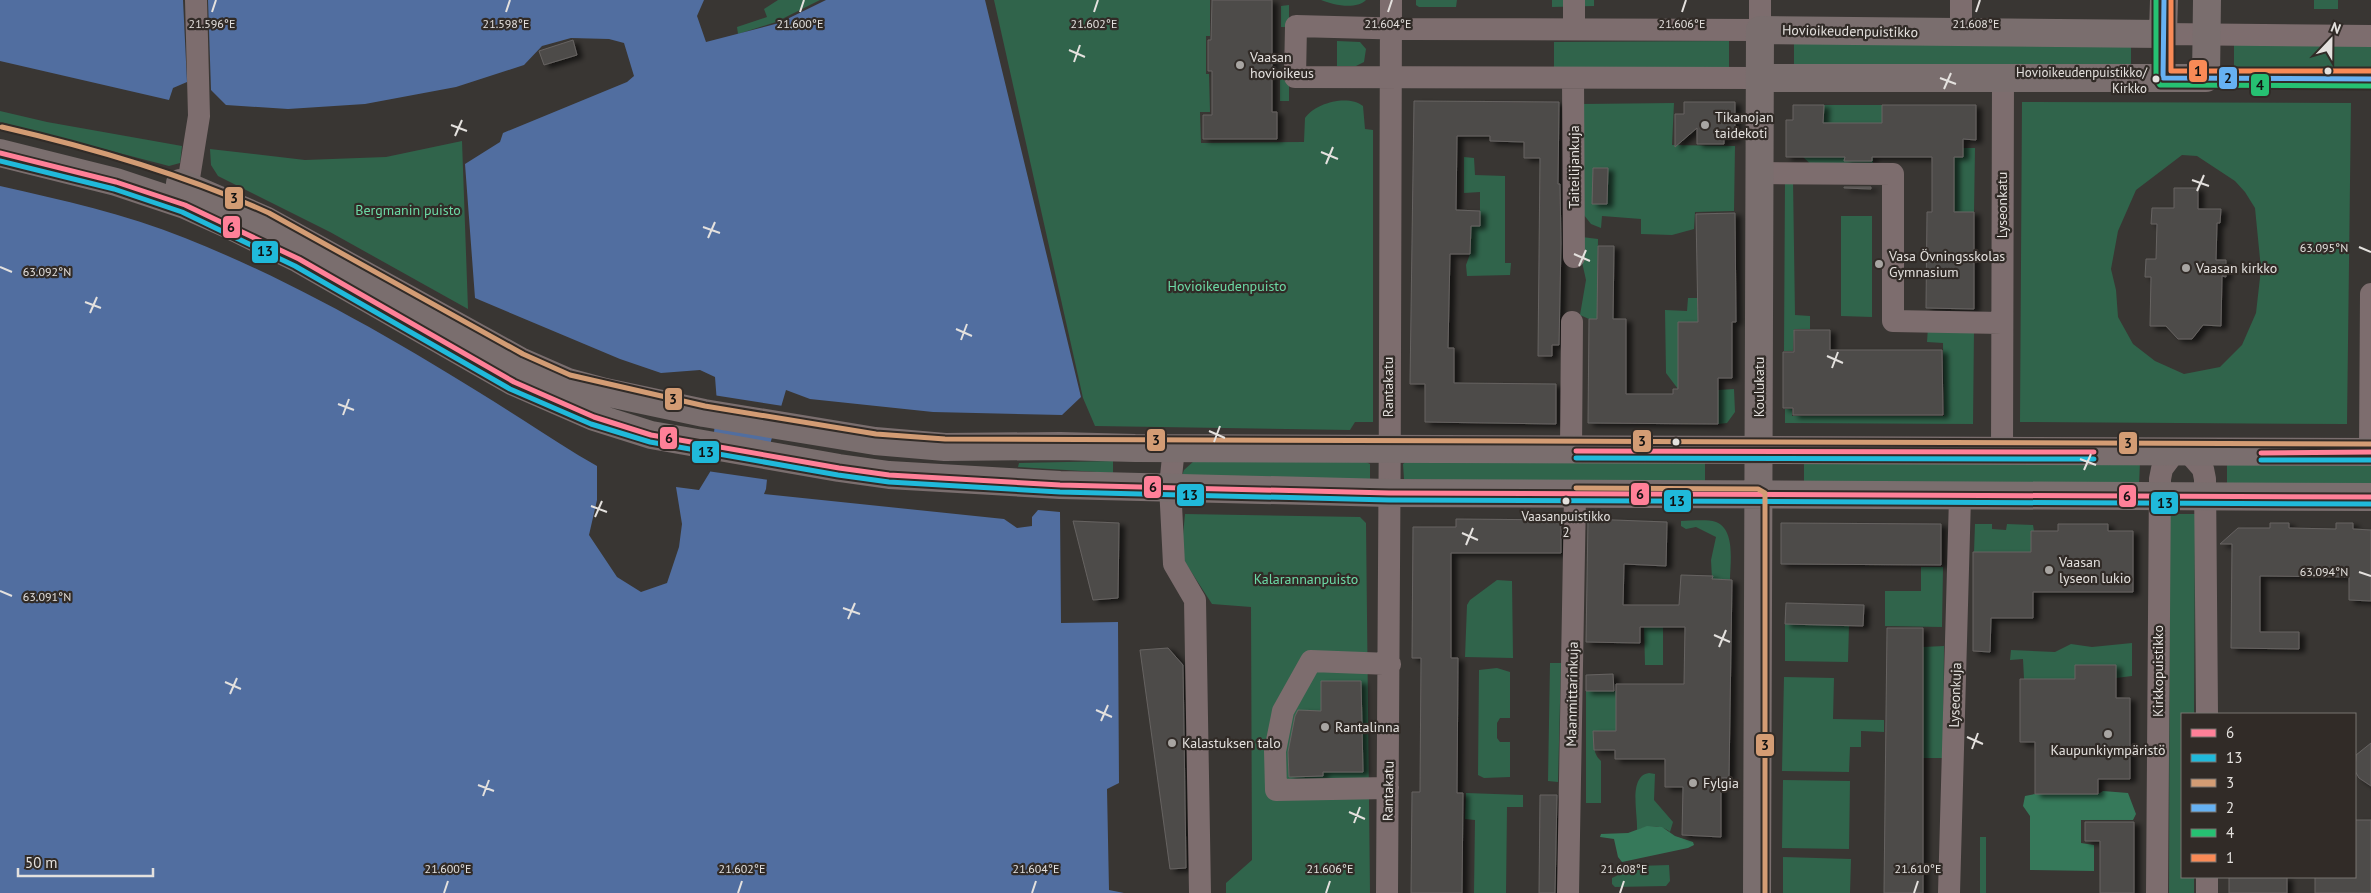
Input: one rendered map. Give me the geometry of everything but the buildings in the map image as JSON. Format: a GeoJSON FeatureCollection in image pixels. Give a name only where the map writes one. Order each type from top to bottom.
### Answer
{"type":"FeatureCollection","features":[{"type":"Feature","properties":{"kind":"main road"},"geometry":{"type":"LineString","coordinates":[[2163,34],[2164,0]]}},
{"type":"Feature","properties":{"kind":"main road"},"geometry":{"type":"LineString","coordinates":[[1760,78],[2206,78],[2207,0]]}},
{"type":"Feature","properties":{"kind":"main road","name":"Hovioikeudenpuistikko"},"geometry":{"type":"LineString","coordinates":[[1760,30],[2163,34]]}},
{"type":"Feature","properties":{"kind":"main road","name":"Koulukatu"},"geometry":{"type":"LineString","coordinates":[[1758,893],[1760,30]]}},
{"type":"Feature","properties":{"kind":"main road"},"geometry":{"type":"LineString","coordinates":[[0,134],[73,151],[187,196],[514,382],[594,417],[651,435],[786,459],[889,474],[1060,485],[1170,486],[1389,493],[1575,495],[2371,498]]}},
{"type":"Feature","properties":{"kind":"main road"},"geometry":{"type":"LineString","coordinates":[[0,153],[187,196],[266,220],[512,356],[560,378],[605,392],[704,412],[875,441],[945,447],[1060,446],[1571,451],[2371,452]]}},
{"type":"Feature","properties":{"kind":"street"},"geometry":{"type":"LineString","coordinates":[[187,196],[199,116],[196,0]]}},
{"type":"Feature","properties":{"kind":"street","name":"Rantakatu"},"geometry":{"type":"LineString","coordinates":[[1387,893],[1390,664],[1390,0]]}},
{"type":"Feature","properties":{"kind":"street"},"geometry":{"type":"LineString","coordinates":[[1574,0],[1574,29]]}},
{"type":"Feature","properties":{"kind":"street","name":"Koulukatu"},"geometry":{"type":"LineString","coordinates":[[1760,0],[1760,30]]}},
{"type":"Feature","properties":{"kind":"street"},"geometry":{"type":"LineString","coordinates":[[1961,0],[1961,32]]}},
{"type":"Feature","properties":{"kind":"street","name":"Hovioikeudenpuistikko"},"geometry":{"type":"LineString","coordinates":[[1390,78],[1296,77],[1296,26],[1390,29],[1760,30]]}},
{"type":"Feature","properties":{"kind":"street"},"geometry":{"type":"LineString","coordinates":[[2163,34],[2163,78]]}},
{"type":"Feature","properties":{"kind":"street","name":"Hovioikeudenpuistikko"},"geometry":{"type":"LineString","coordinates":[[2163,34],[2371,36]]}},
{"type":"Feature","properties":{"kind":"street"},"geometry":{"type":"LineString","coordinates":[[1390,78],[1760,78]]}},
{"type":"Feature","properties":{"kind":"street","name":"Taiteilijankuja"},"geometry":{"type":"LineString","coordinates":[[1573,78],[1574,257]]}},
{"type":"Feature","properties":{"kind":"street","name":"Lyseonkatu"},"geometry":{"type":"LineString","coordinates":[[2002,452],[2003,78]]}},
{"type":"Feature","properties":{"kind":"street"},"geometry":{"type":"LineString","coordinates":[[2206,78],[2371,79]]}},
{"type":"Feature","properties":{"kind":"street"},"geometry":{"type":"LineString","coordinates":[[1760,173],[1893,174],[1893,321],[2002,322]]}},
{"type":"Feature","properties":{"kind":"street"},"geometry":{"type":"LineString","coordinates":[[2371,294],[2371,452]]}},
{"type":"Feature","properties":{"kind":"street"},"geometry":{"type":"LineString","coordinates":[[1571,451],[1572,322]]}},
{"type":"Feature","properties":{"kind":"street"},"geometry":{"type":"LineString","coordinates":[[1174,448],[1170,486],[1174,564],[1195,600],[1200,893]]}},
{"type":"Feature","properties":{"kind":"street"},"geometry":{"type":"LineString","coordinates":[[2182,453],[2203,469],[2206,497],[2207,713]]}},
{"type":"Feature","properties":{"kind":"street","name":"Kirkkopuistikko"},"geometry":{"type":"LineString","coordinates":[[2157,893],[2160,479],[2162,469],[2182,453]]}},
{"type":"Feature","properties":{"kind":"street","name":"Maanmittarinkuja"},"geometry":{"type":"LineString","coordinates":[[1568,893],[1575,495]]}},
{"type":"Feature","properties":{"kind":"street","name":"Lyseonkuja"},"geometry":{"type":"LineString","coordinates":[[1949,893],[1960,497]]}},
{"type":"Feature","properties":{"kind":"street"},"geometry":{"type":"LineString","coordinates":[[1388,788],[1276,790],[1275,751],[1283,711],[1311,660],[1390,664]]}},
{"type":"Feature","properties":{"kind":"street"},"geometry":{"type":"LineString","coordinates":[[2207,878],[2207,893]]}},
{"type":"Feature","properties":{"kind":"green space"},"geometry":{"type":"Polygon","coordinates":[[[778,0],[820,0],[776,22],[738,34],[737,27],[767,17],[764,9],[778,0]]]}},
{"type":"Feature","properties":{"kind":"green space","name":"Hovioikeudenpuisto"},"geometry":{"type":"Polygon","coordinates":[[[994,0],[1210,0],[1210,36],[1206,36],[1206,74],[1209,74],[1210,112],[1200,112],[1201,143],[1304,142],[1305,118],[1316,108],[1324,104],[1341,101],[1357,102],[1363,106],[1365,129],[1373,130],[1373,422],[1355,422],[1350,430],[1095,426],[1083,398],[994,0]]]}},
{"type":"Feature","properties":{"kind":"green space"},"geometry":{"type":"Polygon","coordinates":[[[1321,0],[1366,0],[1351,6],[1332,4],[1321,0]]]}},
{"type":"Feature","properties":{"kind":"green space"},"geometry":{"type":"Polygon","coordinates":[[[1416,0],[1457,0],[1456,7],[1419,7],[1416,5],[1416,0]]]}},
{"type":"Feature","properties":{"kind":"green space"},"geometry":{"type":"Polygon","coordinates":[[[1552,0],[1594,0],[1594,6],[1552,7],[1552,0]]]}},
{"type":"Feature","properties":{"kind":"green space"},"geometry":{"type":"Polygon","coordinates":[[[2314,0],[2338,0],[2338,9],[2314,9],[2314,0]]]}},
{"type":"Feature","properties":{"kind":"green space"},"geometry":{"type":"Polygon","coordinates":[[[1289,5],[1289,27],[1281,27],[1281,6],[1289,5]]]}},
{"type":"Feature","properties":{"kind":"green space"},"geometry":{"type":"Polygon","coordinates":[[[1337,41],[1360,42],[1366,49],[1364,62],[1356,66],[1337,66],[1337,41]]]}},
{"type":"Feature","properties":{"kind":"green space"},"geometry":{"type":"Polygon","coordinates":[[[1729,41],[1729,68],[1554,67],[1554,42],[1729,41]]]}},
{"type":"Feature","properties":{"kind":"green space"},"geometry":{"type":"Polygon","coordinates":[[[1794,42],[2131,44],[2131,69],[1794,68],[1794,42]]]}},
{"type":"Feature","properties":{"kind":"green space"},"geometry":{"type":"Polygon","coordinates":[[[2234,45],[2371,45],[2371,70],[2234,69],[2234,45]]]}},
{"type":"Feature","properties":{"kind":"green space"},"geometry":{"type":"Polygon","coordinates":[[[1280,79],[1289,79],[1289,101],[1280,101],[1280,79]]]}},
{"type":"Feature","properties":{"kind":"green space"},"geometry":{"type":"Polygon","coordinates":[[[2022,102],[2351,103],[2347,424],[2020,422],[2022,102]],[[2182,155],[2136,190],[2118,231],[2111,269],[2116,290],[2118,317],[2133,344],[2155,361],[2184,374],[2220,367],[2242,345],[2256,313],[2261,269],[2255,208],[2235,181],[2197,156],[2182,155]]]}},
{"type":"Feature","properties":{"kind":"green space"},"geometry":{"type":"Polygon","coordinates":[[[1674,103],[1672,145],[1735,146],[1734,211],[1695,212],[1694,229],[1672,235],[1641,234],[1641,219],[1602,216],[1601,228],[1591,224],[1580,210],[1582,104],[1674,103]]]}},
{"type":"Feature","properties":{"kind":"green space"},"geometry":{"type":"Polygon","coordinates":[[[1824,105],[1882,105],[1882,123],[1823,123],[1824,105]]]}},
{"type":"Feature","properties":{"kind":"green space"},"geometry":{"type":"Polygon","coordinates":[[[0,111],[47,122],[182,146],[180,163],[169,166],[0,122],[0,111]]]}},
{"type":"Feature","properties":{"kind":"green space","name":"Bergmanin puisto"},"geometry":{"type":"Polygon","coordinates":[[[462,141],[468,309],[330,232],[218,176],[211,165],[210,149],[305,160],[386,157],[462,141]]]}},
{"type":"Feature","properties":{"kind":"green space"},"geometry":{"type":"Polygon","coordinates":[[[1963,148],[1975,148],[1974,212],[1954,212],[1954,157],[1963,156],[1963,148]]]}},
{"type":"Feature","properties":{"kind":"green space"},"geometry":{"type":"Polygon","coordinates":[[[1464,157],[1474,158],[1475,175],[1505,176],[1505,263],[1511,263],[1510,275],[1467,276],[1466,265],[1470,254],[1471,226],[1480,225],[1480,192],[1464,193],[1464,157]]]}},
{"type":"Feature","properties":{"kind":"green space"},"geometry":{"type":"Polygon","coordinates":[[[1803,157],[1873,157],[1873,171],[1817,170],[1803,157]]]}},
{"type":"Feature","properties":{"kind":"green space"},"geometry":{"type":"Polygon","coordinates":[[[1785,180],[1793,180],[1795,315],[1810,316],[1810,329],[1794,329],[1793,351],[1784,351],[1785,180]]]}},
{"type":"Feature","properties":{"kind":"green space"},"geometry":{"type":"Polygon","coordinates":[[[1841,216],[1872,216],[1872,317],[1841,316],[1841,216]]]}},
{"type":"Feature","properties":{"kind":"green space"},"geometry":{"type":"Polygon","coordinates":[[[1582,237],[1598,239],[1597,319],[1589,319],[1580,315],[1586,280],[1580,253],[1582,237]]]}},
{"type":"Feature","properties":{"kind":"green space"},"geometry":{"type":"Polygon","coordinates":[[[1688,298],[1698,298],[1698,322],[1679,322],[1678,389],[1666,373],[1665,310],[1687,311],[1688,298]]]}},
{"type":"Feature","properties":{"kind":"green space"},"geometry":{"type":"Polygon","coordinates":[[[1928,327],[1974,329],[1973,424],[1785,423],[1785,409],[1792,409],[1792,416],[1944,416],[1943,343],[1927,342],[1928,327]]]}},
{"type":"Feature","properties":{"kind":"green space"},"geometry":{"type":"Polygon","coordinates":[[[1734,389],[1735,412],[1727,423],[1718,424],[1718,390],[1734,389]]]}},
{"type":"Feature","properties":{"kind":"green space"},"geometry":{"type":"Polygon","coordinates":[[[1195,460],[1364,461],[1370,464],[1370,481],[1181,478],[1184,470],[1195,460]]]}},
{"type":"Feature","properties":{"kind":"green space"},"geometry":{"type":"Polygon","coordinates":[[[1408,460],[1705,460],[1705,486],[1404,479],[1403,464],[1408,460]]]}},
{"type":"Feature","properties":{"kind":"green space"},"geometry":{"type":"Polygon","coordinates":[[[1113,461],[1113,473],[1018,467],[1019,463],[1113,461]]]}},
{"type":"Feature","properties":{"kind":"green space"},"geometry":{"type":"Polygon","coordinates":[[[2140,461],[2139,486],[1804,487],[1804,462],[2140,461]]]}},
{"type":"Feature","properties":{"kind":"green space"},"geometry":{"type":"Polygon","coordinates":[[[2227,461],[2371,461],[2371,487],[2227,487],[2227,461]]]}},
{"type":"Feature","properties":{"kind":"green space","name":"Kalarannanpuisto"},"geometry":{"type":"Polygon","coordinates":[[[1185,514],[1360,517],[1366,523],[1370,893],[1226,893],[1226,883],[1252,860],[1251,607],[1212,604],[1181,556],[1185,514]]]}},
{"type":"Feature","properties":{"kind":"green space"},"geometry":{"type":"Polygon","coordinates":[[[2170,514],[2195,514],[2194,713],[2181,713],[2181,878],[2194,878],[2194,893],[2169,893],[2170,514]]]}},
{"type":"Feature","properties":{"kind":"green space"},"geometry":{"type":"Polygon","coordinates":[[[1681,521],[1712,521],[1722,526],[1727,532],[1731,557],[1730,580],[1712,579],[1711,560],[1716,537],[1696,527],[1686,529],[1681,526],[1681,521]]]}},
{"type":"Feature","properties":{"kind":"green space"},"geometry":{"type":"Polygon","coordinates":[[[1975,524],[1992,524],[1992,529],[2006,530],[2007,524],[2033,525],[2034,531],[2031,531],[2031,552],[1974,552],[1975,524]]]}},
{"type":"Feature","properties":{"kind":"green space"},"geometry":{"type":"Polygon","coordinates":[[[1921,567],[1943,567],[1942,627],[1885,626],[1885,591],[1921,591],[1921,567]]]}},
{"type":"Feature","properties":{"kind":"green space"},"geometry":{"type":"Polygon","coordinates":[[[1497,580],[1512,581],[1513,658],[1465,657],[1467,605],[1470,600],[1497,580]]]}},
{"type":"Feature","properties":{"kind":"green space"},"geometry":{"type":"Polygon","coordinates":[[[1785,624],[1849,625],[1848,662],[1785,661],[1785,624]]]}},
{"type":"Feature","properties":{"kind":"green space"},"geometry":{"type":"Polygon","coordinates":[[[1644,627],[1663,627],[1663,665],[1645,665],[1644,627]]]}},
{"type":"Feature","properties":{"kind":"green space"},"geometry":{"type":"Polygon","coordinates":[[[2132,643],[2132,676],[2116,678],[2115,665],[2076,665],[2075,679],[2024,679],[2023,659],[2010,660],[2011,650],[2055,652],[2071,644],[2092,647],[2132,643]]]}},
{"type":"Feature","properties":{"kind":"green space"},"geometry":{"type":"Polygon","coordinates":[[[1944,646],[1943,758],[1923,758],[1923,647],[1944,646]]]}},
{"type":"Feature","properties":{"kind":"green space"},"geometry":{"type":"Polygon","coordinates":[[[1550,663],[1561,663],[1558,782],[1548,781],[1550,663]]]}},
{"type":"Feature","properties":{"kind":"green space"},"geometry":{"type":"Polygon","coordinates":[[[1497,668],[1510,672],[1510,718],[1500,718],[1497,723],[1497,738],[1500,742],[1510,742],[1510,777],[1484,778],[1478,775],[1479,670],[1497,668]]]}},
{"type":"Feature","properties":{"kind":"green space"},"geometry":{"type":"Polygon","coordinates":[[[1784,677],[1834,678],[1833,719],[1884,720],[1884,732],[1861,731],[1861,747],[1850,747],[1849,772],[1782,771],[1784,677]]]}},
{"type":"Feature","properties":{"kind":"green space"},"geometry":{"type":"Polygon","coordinates":[[[1586,691],[1616,691],[1683,733],[1594,731],[1595,751],[1601,761],[1601,803],[1586,803],[1586,691]]]}},
{"type":"Feature","properties":{"kind":"green space"},"geometry":{"type":"Polygon","coordinates":[[[1649,773],[1655,774],[1654,800],[1673,822],[1670,832],[1654,826],[1637,830],[1636,788],[1642,776],[1649,773]]]}},
{"type":"Feature","properties":{"kind":"green space"},"geometry":{"type":"Polygon","coordinates":[[[1783,780],[1850,781],[1849,849],[1782,848],[1783,780]]]}},
{"type":"Feature","properties":{"kind":"green space"},"geometry":{"type":"Polygon","coordinates":[[[2103,791],[2128,793],[2136,814],[2133,820],[2081,820],[2081,843],[2094,845],[2094,871],[2030,870],[2030,816],[2023,806],[2025,796],[2035,794],[2098,794],[2103,791]]]}},
{"type":"Feature","properties":{"kind":"green space"},"geometry":{"type":"Polygon","coordinates":[[[1466,793],[1523,795],[1523,807],[1507,807],[1506,893],[1474,893],[1475,820],[1465,819],[1466,793]]]}},
{"type":"Feature","properties":{"kind":"green space"},"geometry":{"type":"Polygon","coordinates":[[[1647,826],[1662,827],[1675,836],[1693,842],[1694,845],[1688,848],[1622,862],[1618,857],[1614,839],[1600,837],[1601,834],[1628,833],[1647,826]]]}},
{"type":"Feature","properties":{"kind":"green space"},"geometry":{"type":"Polygon","coordinates":[[[1980,837],[1986,837],[1986,893],[1980,893],[1980,837]]]}},
{"type":"Feature","properties":{"kind":"green space"},"geometry":{"type":"Polygon","coordinates":[[[1783,857],[1851,859],[1850,893],[1783,893],[1783,857]]]}},
{"type":"Feature","properties":{"kind":"green space"},"geometry":{"type":"Polygon","coordinates":[[[1669,865],[1670,881],[1666,886],[1615,887],[1612,884],[1612,878],[1637,866],[1669,865]]]}},
{"type":"Feature","properties":{"kind":"water"},"geometry":{"type":"Polygon","coordinates":[[[0,0],[183,0],[187,82],[173,88],[169,100],[0,61],[0,0]]]}},
{"type":"Feature","properties":{"kind":"water"},"geometry":{"type":"Polygon","coordinates":[[[208,0],[704,0],[697,16],[706,42],[779,23],[826,0],[985,0],[1081,397],[1062,415],[933,412],[810,399],[786,390],[771,441],[764,494],[1004,519],[1017,528],[1032,526],[1032,517],[1038,510],[1060,512],[1061,623],[1118,622],[1119,783],[1107,789],[1109,890],[1124,893],[0,893],[0,186],[94,208],[163,229],[272,276],[400,345],[597,466],[597,500],[589,535],[617,577],[641,592],[667,583],[679,547],[682,524],[676,487],[699,490],[710,472],[717,403],[715,377],[700,370],[661,373],[620,359],[475,298],[465,164],[500,142],[503,133],[627,82],[634,76],[624,43],[609,39],[571,38],[542,46],[524,65],[456,87],[365,104],[288,109],[226,105],[211,90],[208,0]]]}},
{"type":"Feature","properties":{"kind":"pier"},"geometry":{"type":"Polygon","coordinates":[[[713,395],[783,406],[775,437],[714,403],[713,395]]]}},
{"type":"Feature","properties":{"kind":"pier"},"geometry":{"type":"Polygon","coordinates":[[[711,436],[773,447],[769,480],[707,471],[711,436]]]}},
{"type":"Feature","properties":{"kind":"transit line","name":"4"},"geometry":{"type":"LineString","coordinates":[[2156,0],[2156,79],[2160,85],[2371,86]]}},
{"type":"Feature","properties":{"kind":"transit line","name":"2"},"geometry":{"type":"LineString","coordinates":[[2164,0],[2163,78],[2371,79]]}},
{"type":"Feature","properties":{"kind":"transit line","name":"1"},"geometry":{"type":"LineString","coordinates":[[2171,0],[2171,71],[2371,71]]}},
{"type":"Feature","properties":{"kind":"transit line","name":"3"},"geometry":{"type":"LineString","coordinates":[[2,127],[137,163],[237,199],[269,213],[523,354],[570,375],[705,406],[876,434],[945,439],[2371,444]]}},
{"type":"Feature","properties":{"kind":"transit line","name":"6"},"geometry":{"type":"LineString","coordinates":[[0,153],[116,182],[185,205],[299,259],[514,382],[594,417],[651,435],[839,468],[889,475],[1060,485],[1389,493],[2371,497]]}},
{"type":"Feature","properties":{"kind":"transit line","name":"13"},"geometry":{"type":"LineString","coordinates":[[0,161],[114,189],[182,212],[295,266],[510,389],[591,424],[650,442],[838,475],[889,482],[1060,492],[1389,500],[2371,504]]}},
{"type":"Feature","properties":{"kind":"transit line","name":"6"},"geometry":{"type":"LineString","coordinates":[[1576,451],[2094,452]]}},
{"type":"Feature","properties":{"kind":"transit line","name":"6"},"geometry":{"type":"LineString","coordinates":[[2261,453],[2371,452]]}},
{"type":"Feature","properties":{"kind":"transit line","name":"13"},"geometry":{"type":"LineString","coordinates":[[1576,458],[2094,459]]}},
{"type":"Feature","properties":{"kind":"transit line","name":"13"},"geometry":{"type":"LineString","coordinates":[[2261,460],[2371,460]]}},
{"type":"Feature","properties":{"kind":"transit line","name":"3"},"geometry":{"type":"LineString","coordinates":[[1576,488],[1758,489],[1765,493],[1765,893]]}},
{"type":"Feature","properties":{"kind":"place","name":"Vaasan hovioikeus"},"geometry":{"type":"Point","coordinates":[1240,65]}},
{"type":"Feature","properties":{"kind":"place","name":"Hovioikeudenpuistikko/ Kirkko"},"geometry":{"type":"Point","coordinates":[2156,79]}},
{"type":"Feature","properties":{"kind":"place","name":"Tikanojan taidekoti"},"geometry":{"type":"Point","coordinates":[1705,125]}},
{"type":"Feature","properties":{"kind":"place","name":"Vasa Övningsskolas Gymnasium"},"geometry":{"type":"Point","coordinates":[1879,264]}},
{"type":"Feature","properties":{"kind":"place","name":"Vaasan kirkko"},"geometry":{"type":"Point","coordinates":[2186,268]}},
{"type":"Feature","properties":{"kind":"place","name":"Vaasanpuistikko 2"},"geometry":{"type":"Point","coordinates":[1566,501]}},
{"type":"Feature","properties":{"kind":"place","name":"Vaasan lyseon lukio"},"geometry":{"type":"Point","coordinates":[2049,570]}},
{"type":"Feature","properties":{"kind":"place","name":"Rantalinna"},"geometry":{"type":"Point","coordinates":[1325,727]}},
{"type":"Feature","properties":{"kind":"place","name":"Kaupunkiympäristö"},"geometry":{"type":"Point","coordinates":[2108,734]}},
{"type":"Feature","properties":{"kind":"place","name":"Kalastuksen talo"},"geometry":{"type":"Point","coordinates":[1172,743]}},
{"type":"Feature","properties":{"kind":"place","name":"Fylgia"},"geometry":{"type":"Point","coordinates":[1693,783]}}]}
